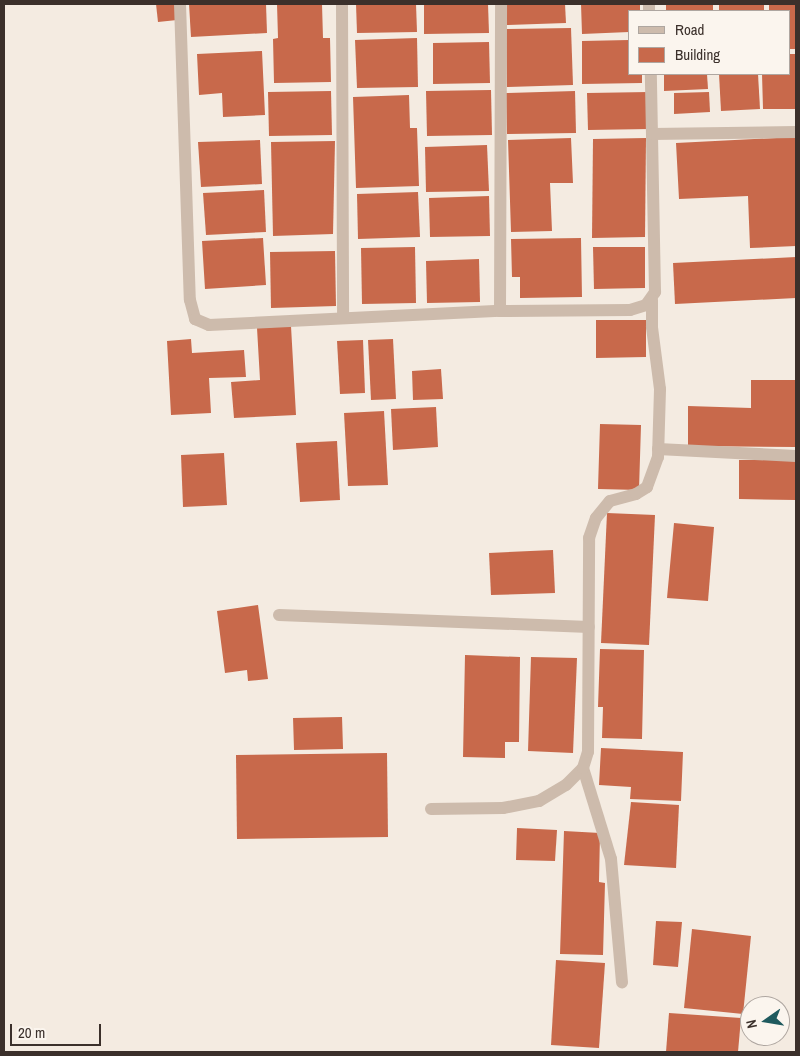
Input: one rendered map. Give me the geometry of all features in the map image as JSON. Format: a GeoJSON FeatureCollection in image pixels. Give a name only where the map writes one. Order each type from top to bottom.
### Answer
{"type":"FeatureCollection","features":[{"type":"Feature","properties":{"kind":"street"},"geometry":{"type":"LineString","coordinates":[[180,4],[190,300],[194,319],[209,325],[342,317],[500,311],[630,310],[652,300]]}},
{"type":"Feature","properties":{"kind":"street"},"geometry":{"type":"LineString","coordinates":[[342,4],[342,317]]}},
{"type":"Feature","properties":{"kind":"street"},"geometry":{"type":"LineString","coordinates":[[500,311],[502,4]]}},
{"type":"Feature","properties":{"kind":"street"},"geometry":{"type":"LineString","coordinates":[[431,809],[503,808],[539,801],[566,785],[583,768],[588,752],[589,538],[596,518],[610,501],[636,494],[647,487],[654,474],[658,449],[660,389],[652,327],[652,300],[655,292],[651,75]]}},
{"type":"Feature","properties":{"kind":"street"},"geometry":{"type":"LineString","coordinates":[[652,134],[796,132]]}},
{"type":"Feature","properties":{"kind":"street"},"geometry":{"type":"LineString","coordinates":[[658,449],[796,456]]}},
{"type":"Feature","properties":{"kind":"street"},"geometry":{"type":"LineString","coordinates":[[279,615],[589,627]]}},
{"type":"Feature","properties":{"kind":"street"},"geometry":{"type":"LineString","coordinates":[[583,768],[611,860],[622,983]]}},
{"type":"Feature","properties":{"kind":"building"},"geometry":{"type":"Polygon","coordinates":[[[156,4],[176,4],[177,20],[158,22],[156,4]]]}},
{"type":"Feature","properties":{"kind":"building"},"geometry":{"type":"Polygon","coordinates":[[[189,4],[266,4],[267,33],[191,37],[189,4]]]}},
{"type":"Feature","properties":{"kind":"building"},"geometry":{"type":"Polygon","coordinates":[[[277,4],[322,4],[323,38],[330,38],[331,82],[274,83],[273,39],[278,38],[277,4]]]}},
{"type":"Feature","properties":{"kind":"building"},"geometry":{"type":"Polygon","coordinates":[[[356,4],[416,4],[417,32],[357,33],[356,4]]]}},
{"type":"Feature","properties":{"kind":"building"},"geometry":{"type":"Polygon","coordinates":[[[424,4],[488,4],[489,33],[424,34],[424,4]]]}},
{"type":"Feature","properties":{"kind":"building"},"geometry":{"type":"Polygon","coordinates":[[[507,4],[565,4],[566,23],[507,25],[507,4]]]}},
{"type":"Feature","properties":{"kind":"building"},"geometry":{"type":"Polygon","coordinates":[[[581,4],[640,4],[640,10],[628,10],[628,32],[582,34],[581,4]]]}},
{"type":"Feature","properties":{"kind":"building"},"geometry":{"type":"Polygon","coordinates":[[[666,4],[713,4],[713,10],[666,10],[666,4]]]}},
{"type":"Feature","properties":{"kind":"building"},"geometry":{"type":"Polygon","coordinates":[[[719,4],[764,4],[764,10],[719,10],[719,4]]]}},
{"type":"Feature","properties":{"kind":"building"},"geometry":{"type":"Polygon","coordinates":[[[769,4],[796,4],[796,49],[790,49],[790,10],[769,10],[769,4]]]}},
{"type":"Feature","properties":{"kind":"building"},"geometry":{"type":"Polygon","coordinates":[[[571,28],[573,85],[507,87],[506,29],[571,28]]]}},
{"type":"Feature","properties":{"kind":"building"},"geometry":{"type":"Polygon","coordinates":[[[417,38],[418,87],[357,88],[355,40],[417,38]]]}},
{"type":"Feature","properties":{"kind":"building"},"geometry":{"type":"Polygon","coordinates":[[[628,40],[628,75],[642,75],[642,83],[582,84],[582,41],[628,40]]]}},
{"type":"Feature","properties":{"kind":"building"},"geometry":{"type":"Polygon","coordinates":[[[489,42],[490,83],[433,84],[433,43],[489,42]]]}},
{"type":"Feature","properties":{"kind":"building"},"geometry":{"type":"Polygon","coordinates":[[[262,51],[265,115],[223,117],[222,93],[199,95],[197,54],[262,51]]]}},
{"type":"Feature","properties":{"kind":"building"},"geometry":{"type":"Polygon","coordinates":[[[790,54],[796,54],[796,109],[763,109],[762,75],[790,75],[790,54]]]}},
{"type":"Feature","properties":{"kind":"building"},"geometry":{"type":"Polygon","coordinates":[[[664,75],[707,75],[708,89],[664,91],[664,75]]]}},
{"type":"Feature","properties":{"kind":"building"},"geometry":{"type":"Polygon","coordinates":[[[719,75],[758,75],[760,109],[721,111],[719,75]]]}},
{"type":"Feature","properties":{"kind":"building"},"geometry":{"type":"Polygon","coordinates":[[[491,90],[492,135],[427,136],[426,91],[491,90]]]}},
{"type":"Feature","properties":{"kind":"building"},"geometry":{"type":"Polygon","coordinates":[[[331,91],[332,135],[269,136],[268,92],[331,91]]]}},
{"type":"Feature","properties":{"kind":"building"},"geometry":{"type":"Polygon","coordinates":[[[575,91],[576,133],[507,134],[506,93],[575,91]]]}},
{"type":"Feature","properties":{"kind":"building"},"geometry":{"type":"Polygon","coordinates":[[[649,92],[650,129],[588,130],[587,93],[649,92]]]}},
{"type":"Feature","properties":{"kind":"building"},"geometry":{"type":"Polygon","coordinates":[[[709,92],[710,112],[674,114],[674,93],[709,92]]]}},
{"type":"Feature","properties":{"kind":"building"},"geometry":{"type":"Polygon","coordinates":[[[409,95],[410,128],[417,128],[419,186],[356,188],[353,97],[409,95]]]}},
{"type":"Feature","properties":{"kind":"building"},"geometry":{"type":"Polygon","coordinates":[[[796,137],[796,246],[750,248],[748,196],[679,199],[676,143],[796,137]]]}},
{"type":"Feature","properties":{"kind":"building"},"geometry":{"type":"Polygon","coordinates":[[[571,138],[573,183],[550,183],[552,231],[511,232],[508,140],[571,138]]]}},
{"type":"Feature","properties":{"kind":"building"},"geometry":{"type":"Polygon","coordinates":[[[646,138],[645,237],[592,238],[593,139],[646,138]]]}},
{"type":"Feature","properties":{"kind":"building"},"geometry":{"type":"Polygon","coordinates":[[[260,140],[262,184],[201,187],[198,142],[260,140]]]}},
{"type":"Feature","properties":{"kind":"building"},"geometry":{"type":"Polygon","coordinates":[[[335,141],[333,234],[273,236],[271,142],[335,141]]]}},
{"type":"Feature","properties":{"kind":"building"},"geometry":{"type":"Polygon","coordinates":[[[487,145],[489,191],[426,192],[425,147],[487,145]]]}},
{"type":"Feature","properties":{"kind":"building"},"geometry":{"type":"Polygon","coordinates":[[[264,190],[266,232],[206,235],[203,193],[264,190]]]}},
{"type":"Feature","properties":{"kind":"building"},"geometry":{"type":"Polygon","coordinates":[[[418,192],[420,237],[358,239],[357,194],[418,192]]]}},
{"type":"Feature","properties":{"kind":"building"},"geometry":{"type":"Polygon","coordinates":[[[489,196],[490,236],[430,237],[429,198],[489,196]]]}},
{"type":"Feature","properties":{"kind":"building"},"geometry":{"type":"Polygon","coordinates":[[[263,238],[266,285],[205,289],[202,241],[263,238]]]}},
{"type":"Feature","properties":{"kind":"building"},"geometry":{"type":"Polygon","coordinates":[[[581,238],[582,297],[520,298],[520,277],[512,277],[511,239],[581,238]]]}},
{"type":"Feature","properties":{"kind":"building"},"geometry":{"type":"Polygon","coordinates":[[[415,247],[416,303],[362,304],[361,248],[415,247]]]}},
{"type":"Feature","properties":{"kind":"building"},"geometry":{"type":"Polygon","coordinates":[[[593,247],[645,247],[645,288],[594,289],[593,247]]]}},
{"type":"Feature","properties":{"kind":"building"},"geometry":{"type":"Polygon","coordinates":[[[335,251],[336,306],[271,308],[270,252],[335,251]]]}},
{"type":"Feature","properties":{"kind":"building"},"geometry":{"type":"Polygon","coordinates":[[[796,257],[796,298],[675,304],[673,263],[796,257]]]}},
{"type":"Feature","properties":{"kind":"building"},"geometry":{"type":"Polygon","coordinates":[[[479,259],[480,302],[427,303],[426,261],[479,259]]]}},
{"type":"Feature","properties":{"kind":"building"},"geometry":{"type":"Polygon","coordinates":[[[596,320],[646,320],[646,357],[596,358],[596,320]]]}},
{"type":"Feature","properties":{"kind":"building"},"geometry":{"type":"Polygon","coordinates":[[[291,326],[296,415],[234,418],[231,382],[260,380],[257,328],[291,326]]]}},
{"type":"Feature","properties":{"kind":"building"},"geometry":{"type":"Polygon","coordinates":[[[191,339],[192,353],[244,350],[246,377],[209,378],[211,413],[171,415],[167,341],[191,339]]]}},
{"type":"Feature","properties":{"kind":"building"},"geometry":{"type":"Polygon","coordinates":[[[393,339],[396,399],[371,400],[368,340],[393,339]]]}},
{"type":"Feature","properties":{"kind":"building"},"geometry":{"type":"Polygon","coordinates":[[[363,340],[365,393],[340,394],[337,341],[363,340]]]}},
{"type":"Feature","properties":{"kind":"building"},"geometry":{"type":"Polygon","coordinates":[[[441,369],[443,399],[413,400],[412,371],[441,369]]]}},
{"type":"Feature","properties":{"kind":"building"},"geometry":{"type":"Polygon","coordinates":[[[751,380],[796,380],[796,447],[688,446],[688,406],[751,408],[751,380]]]}},
{"type":"Feature","properties":{"kind":"building"},"geometry":{"type":"Polygon","coordinates":[[[436,407],[438,447],[393,450],[391,409],[436,407]]]}},
{"type":"Feature","properties":{"kind":"building"},"geometry":{"type":"Polygon","coordinates":[[[384,411],[388,485],[348,486],[344,413],[384,411]]]}},
{"type":"Feature","properties":{"kind":"building"},"geometry":{"type":"Polygon","coordinates":[[[600,424],[641,425],[639,490],[598,489],[600,424]]]}},
{"type":"Feature","properties":{"kind":"building"},"geometry":{"type":"Polygon","coordinates":[[[337,441],[340,500],[300,502],[296,443],[337,441]]]}},
{"type":"Feature","properties":{"kind":"building"},"geometry":{"type":"Polygon","coordinates":[[[224,453],[227,505],[183,507],[181,455],[224,453]]]}},
{"type":"Feature","properties":{"kind":"building"},"geometry":{"type":"Polygon","coordinates":[[[739,460],[796,460],[796,500],[739,499],[739,460]]]}},
{"type":"Feature","properties":{"kind":"building"},"geometry":{"type":"Polygon","coordinates":[[[607,513],[655,515],[649,645],[601,643],[607,513]]]}},
{"type":"Feature","properties":{"kind":"building"},"geometry":{"type":"Polygon","coordinates":[[[674,523],[714,527],[708,601],[667,598],[674,523]]]}},
{"type":"Feature","properties":{"kind":"building"},"geometry":{"type":"Polygon","coordinates":[[[553,550],[555,593],[491,595],[489,553],[553,550]]]}},
{"type":"Feature","properties":{"kind":"building"},"geometry":{"type":"Polygon","coordinates":[[[258,605],[268,679],[248,681],[247,670],[225,673],[217,611],[258,605]]]}},
{"type":"Feature","properties":{"kind":"building"},"geometry":{"type":"Polygon","coordinates":[[[600,649],[644,650],[642,739],[602,738],[603,707],[598,707],[600,649]]]}},
{"type":"Feature","properties":{"kind":"building"},"geometry":{"type":"Polygon","coordinates":[[[465,655],[520,657],[519,742],[505,742],[505,758],[463,757],[465,655]]]}},
{"type":"Feature","properties":{"kind":"building"},"geometry":{"type":"Polygon","coordinates":[[[531,657],[577,658],[573,753],[528,751],[531,657]]]}},
{"type":"Feature","properties":{"kind":"building"},"geometry":{"type":"Polygon","coordinates":[[[342,717],[343,749],[294,750],[293,718],[342,717]]]}},
{"type":"Feature","properties":{"kind":"building"},"geometry":{"type":"Polygon","coordinates":[[[601,748],[683,752],[681,801],[630,799],[631,787],[599,785],[601,748]]]}},
{"type":"Feature","properties":{"kind":"building"},"geometry":{"type":"Polygon","coordinates":[[[387,753],[388,837],[237,839],[236,755],[387,753]]]}},
{"type":"Feature","properties":{"kind":"building"},"geometry":{"type":"Polygon","coordinates":[[[631,802],[679,805],[676,868],[624,865],[631,802]]]}},
{"type":"Feature","properties":{"kind":"building"},"geometry":{"type":"Polygon","coordinates":[[[517,828],[557,830],[555,861],[516,860],[517,828]]]}},
{"type":"Feature","properties":{"kind":"building"},"geometry":{"type":"Polygon","coordinates":[[[564,831],[600,833],[599,882],[605,883],[603,955],[560,954],[564,831]]]}},
{"type":"Feature","properties":{"kind":"building"},"geometry":{"type":"Polygon","coordinates":[[[656,921],[682,922],[678,967],[653,965],[656,921]]]}},
{"type":"Feature","properties":{"kind":"building"},"geometry":{"type":"Polygon","coordinates":[[[692,929],[751,936],[745,996],[740,996],[740,1014],[684,1008],[692,929]]]}},
{"type":"Feature","properties":{"kind":"building"},"geometry":{"type":"Polygon","coordinates":[[[556,960],[605,963],[599,1048],[551,1045],[556,960]]]}},
{"type":"Feature","properties":{"kind":"building"},"geometry":{"type":"Polygon","coordinates":[[[669,1013],[740,1018],[738,1052],[666,1052],[669,1013]]]}}]}
